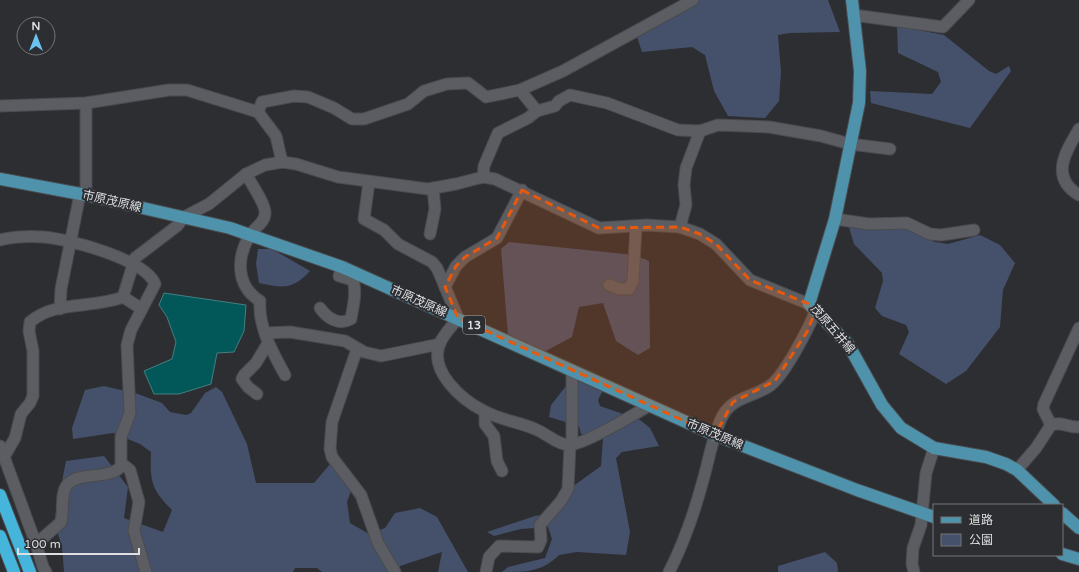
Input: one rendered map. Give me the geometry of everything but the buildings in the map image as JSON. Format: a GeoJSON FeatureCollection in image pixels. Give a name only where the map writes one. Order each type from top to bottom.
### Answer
{"type":"FeatureCollection","features":[{"type":"Feature","properties":{"kind":"highway"},"geometry":{"type":"LineString","coordinates":[[0,495],[30,572]]}},
{"type":"Feature","properties":{"kind":"highway"},"geometry":{"type":"LineString","coordinates":[[0,536],[14,572]]}},
{"type":"Feature","properties":{"kind":"main road","name":"茂原五井線"},"geometry":{"type":"LineString","coordinates":[[852,0],[860,88],[835,219],[812,307],[848,344],[889,416],[901,428],[934,448],[986,457],[1017,470],[1053,504]]}},
{"type":"Feature","properties":{"kind":"main road","name":"市原茂原線"},"geometry":{"type":"LineString","coordinates":[[0,179],[83,194],[230,228],[342,267],[715,435],[933,517]]}},
{"type":"Feature","properties":{"kind":"main road"},"geometry":{"type":"LineString","coordinates":[[1063,513],[1079,528]]}},
{"type":"Feature","properties":{"kind":"main road"},"geometry":{"type":"LineString","coordinates":[[1063,554],[1079,559]]}},
{"type":"Feature","properties":{"kind":"street"},"geometry":{"type":"LineString","coordinates":[[258,112],[262,102],[294,96],[308,96],[334,108],[352,119],[364,119],[408,104],[424,91],[447,84],[468,83],[486,97],[520,90],[563,72],[692,0]]}},
{"type":"Feature","properties":{"kind":"street"},"geometry":{"type":"LineString","coordinates":[[853,15],[943,27],[969,0]]}},
{"type":"Feature","properties":{"kind":"street"},"geometry":{"type":"LineString","coordinates":[[0,106],[86,103],[178,89],[258,112],[276,136],[282,162]]}},
{"type":"Feature","properties":{"kind":"street"},"geometry":{"type":"LineString","coordinates":[[520,90],[537,111]]}},
{"type":"Feature","properties":{"kind":"street"},"geometry":{"type":"LineString","coordinates":[[483,177],[486,160],[498,133],[528,118],[537,111],[554,106],[559,101],[570,95],[607,103],[670,128],[700,130],[718,125],[769,127],[821,136],[850,144],[890,149]]}},
{"type":"Feature","properties":{"kind":"street"},"geometry":{"type":"LineString","coordinates":[[60,309],[61,289],[83,194],[86,103]]}},
{"type":"Feature","properties":{"kind":"street"},"geometry":{"type":"LineString","coordinates":[[1079,129],[1063,158],[1062,166],[1064,179],[1071,190],[1079,195]]}},
{"type":"Feature","properties":{"kind":"street"},"geometry":{"type":"LineString","coordinates":[[680,227],[686,204],[684,185],[686,168],[700,130]]}},
{"type":"Feature","properties":{"kind":"street"},"geometry":{"type":"LineString","coordinates":[[4,457],[15,438],[21,414],[30,403],[33,396],[33,351],[29,331],[30,322],[37,317],[60,309],[112,302],[123,297],[135,258],[177,226],[184,217],[209,204],[246,174],[265,165],[282,162],[296,164],[338,178],[402,187],[433,188],[483,177],[496,179],[522,190],[599,228],[636,226],[680,227],[700,234],[716,244],[750,280],[812,307],[807,332],[775,381],[766,388],[733,402],[724,414],[715,435],[697,502],[669,572]]}},
{"type":"Feature","properties":{"kind":"street"},"geometry":{"type":"LineString","coordinates":[[246,174],[256,194],[263,202],[266,211],[265,217],[251,235],[244,250],[241,276],[244,287],[260,301],[259,308],[267,338],[285,375]]}},
{"type":"Feature","properties":{"kind":"street"},"geometry":{"type":"LineString","coordinates":[[369,182],[364,219],[384,230],[398,244],[432,262],[437,268],[458,318],[440,344],[438,354],[440,368],[450,385],[473,405],[485,412],[536,429],[562,443],[571,444],[587,439],[650,405]]}},
{"type":"Feature","properties":{"kind":"street"},"geometry":{"type":"LineString","coordinates":[[430,234],[435,209],[433,188]]}},
{"type":"Feature","properties":{"kind":"street"},"geometry":{"type":"LineString","coordinates":[[445,287],[456,266],[465,257],[497,238],[522,190]]}},
{"type":"Feature","properties":{"kind":"street"},"geometry":{"type":"LineString","coordinates":[[835,219],[869,224],[907,223],[930,234],[942,235],[974,230]]}},
{"type":"Feature","properties":{"kind":"street"},"geometry":{"type":"LineString","coordinates":[[609,284],[620,289],[630,289],[633,281],[636,226]]}},
{"type":"Feature","properties":{"kind":"street"},"geometry":{"type":"LineString","coordinates":[[0,240],[42,237],[71,241],[130,261],[150,276],[155,284],[131,330],[127,346],[130,413],[120,437],[121,466]]}},
{"type":"Feature","properties":{"kind":"street"},"geometry":{"type":"LineString","coordinates":[[320,308],[332,319],[338,321],[351,319],[355,286],[353,280],[339,276],[342,267]]}},
{"type":"Feature","properties":{"kind":"street"},"geometry":{"type":"LineString","coordinates":[[123,297],[142,309]]}},
{"type":"Feature","properties":{"kind":"street"},"geometry":{"type":"LineString","coordinates":[[1051,425],[1044,409],[1044,404],[1079,328]]}},
{"type":"Feature","properties":{"kind":"street"},"geometry":{"type":"LineString","coordinates":[[267,338],[290,332],[345,341],[358,349],[373,355],[381,356],[440,344]]}},
{"type":"Feature","properties":{"kind":"street"},"geometry":{"type":"LineString","coordinates":[[257,394],[242,380],[244,374],[256,363],[267,338]]}},
{"type":"Feature","properties":{"kind":"street"},"geometry":{"type":"LineString","coordinates":[[358,349],[332,422],[330,449],[332,457],[361,495],[378,543],[395,572]]}},
{"type":"Feature","properties":{"kind":"street"},"geometry":{"type":"LineString","coordinates":[[486,572],[489,557],[499,546],[538,547],[541,540],[540,525],[561,501],[568,489],[571,444],[572,370]]}},
{"type":"Feature","properties":{"kind":"street"},"geometry":{"type":"LineString","coordinates":[[485,412],[485,424],[494,436],[497,461],[502,471]]}},
{"type":"Feature","properties":{"kind":"street"},"geometry":{"type":"LineString","coordinates":[[1017,470],[1036,448],[1051,425],[1059,423],[1079,427]]}},
{"type":"Feature","properties":{"kind":"street"},"geometry":{"type":"LineString","coordinates":[[0,446],[46,572]]}},
{"type":"Feature","properties":{"kind":"street"},"geometry":{"type":"LineString","coordinates":[[914,572],[912,564],[913,548],[922,525],[926,473],[934,448]]}},
{"type":"Feature","properties":{"kind":"street"},"geometry":{"type":"LineString","coordinates":[[36,544],[61,522],[64,491],[67,484],[80,478],[113,471],[121,466],[125,466],[130,470],[139,502],[134,531],[146,572]]}},
{"type":"Feature","properties":{"kind":"highlighted area"},"geometry":{"type":"Polygon","coordinates":[[[522,190],[599,228],[680,227],[700,234],[716,244],[750,280],[809,304],[816,310],[807,332],[775,381],[733,402],[715,435],[458,318],[445,287],[456,266],[465,257],[497,238],[522,190]]]}},
{"type":"Feature","properties":{"kind":"green space"},"geometry":{"type":"Polygon","coordinates":[[[694,0],[828,0],[840,32],[790,33],[778,35],[781,72],[779,101],[765,118],[728,116],[714,91],[705,55],[692,47],[642,52],[636,34],[694,0]]]}},
{"type":"Feature","properties":{"kind":"green space"},"geometry":{"type":"Polygon","coordinates":[[[897,26],[944,35],[989,71],[996,74],[1009,66],[1011,71],[970,128],[871,103],[870,91],[932,94],[941,82],[938,72],[898,53],[897,26]]]}},
{"type":"Feature","properties":{"kind":"green space"},"geometry":{"type":"Polygon","coordinates":[[[848,224],[872,228],[910,229],[935,242],[948,244],[980,235],[1000,245],[1015,263],[1003,290],[1000,327],[966,371],[946,384],[899,354],[909,332],[906,325],[882,316],[875,308],[883,281],[882,273],[854,244],[848,224]]]}},
{"type":"Feature","properties":{"kind":"green space"},"geometry":{"type":"Polygon","coordinates":[[[509,242],[634,255],[649,261],[650,348],[638,355],[616,341],[603,303],[579,307],[572,337],[544,352],[509,348],[501,249],[509,242]]]}},
{"type":"Feature","properties":{"kind":"green space"},"geometry":{"type":"Polygon","coordinates":[[[258,249],[272,249],[310,271],[298,282],[287,286],[274,286],[259,283],[256,264],[258,249]]]}},
{"type":"Feature","properties":{"kind":"green space"},"geometry":{"type":"Polygon","coordinates":[[[581,380],[604,388],[598,400],[600,406],[640,420],[650,428],[659,446],[622,452],[616,458],[630,532],[626,555],[577,552],[559,555],[553,561],[534,570],[502,572],[508,567],[545,558],[552,539],[548,527],[521,529],[494,536],[487,532],[535,516],[558,512],[572,487],[601,466],[603,438],[581,434],[579,426],[549,417],[551,405],[570,381],[581,380]]]}},
{"type":"Feature","properties":{"kind":"green space"},"geometry":{"type":"Polygon","coordinates":[[[104,386],[138,394],[162,403],[170,412],[186,415],[191,413],[205,393],[216,387],[222,392],[247,444],[256,483],[314,483],[331,463],[351,491],[347,502],[350,523],[369,534],[385,528],[395,513],[420,508],[437,517],[468,572],[438,572],[442,552],[400,566],[396,572],[322,572],[317,568],[295,568],[293,572],[64,572],[62,546],[54,522],[66,461],[104,456],[128,487],[124,518],[163,532],[172,510],[165,503],[153,484],[151,452],[140,444],[113,433],[73,439],[72,428],[85,390],[104,386]]]}},
{"type":"Feature","properties":{"kind":"green space"},"geometry":{"type":"Polygon","coordinates":[[[825,552],[837,563],[838,572],[778,572],[778,566],[825,552]]]}},
{"type":"Feature","properties":{"kind":"shaded area"},"geometry":{"type":"Polygon","coordinates":[[[164,293],[246,305],[244,331],[234,352],[217,353],[211,384],[179,394],[154,394],[144,371],[172,359],[176,342],[167,317],[159,305],[164,293]]]}}]}
